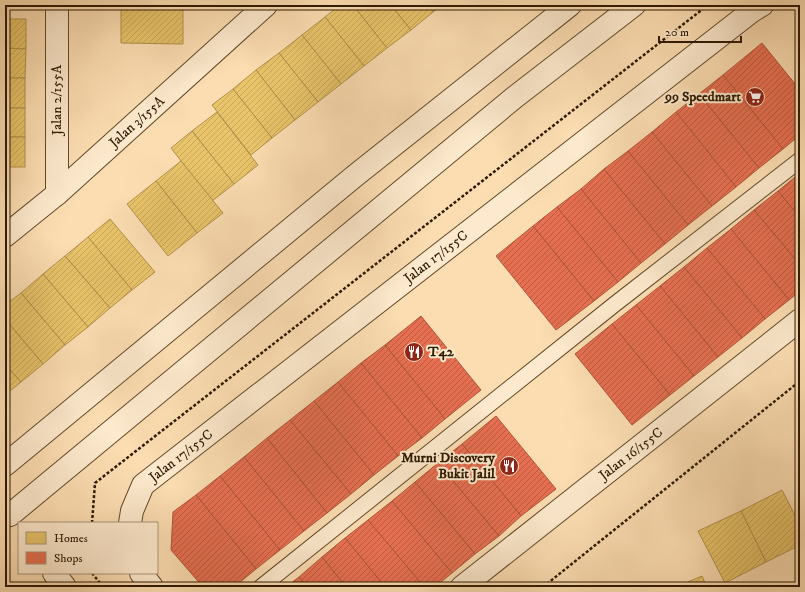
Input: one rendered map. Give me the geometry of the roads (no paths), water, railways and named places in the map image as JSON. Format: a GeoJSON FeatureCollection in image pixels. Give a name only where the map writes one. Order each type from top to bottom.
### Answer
{"type":"FeatureCollection","features":[{"type":"Feature","properties":{"kind":"street","name":"Jalan 2/155A"},"geometry":{"type":"LineString","coordinates":[[57,5],[57,194]]}},
{"type":"Feature","properties":{"kind":"street","name":"Jalan 3/155A"},"geometry":{"type":"LineString","coordinates":[[5,236],[57,194],[266,5]]}},
{"type":"Feature","properties":{"kind":"street"},"geometry":{"type":"LineString","coordinates":[[5,465],[356,175],[570,5]]}},
{"type":"Feature","properties":{"kind":"street"},"geometry":{"type":"LineString","coordinates":[[10,516],[515,97],[634,5]]}},
{"type":"Feature","properties":{"kind":"street","name":"Jalan 17/155C"},"geometry":{"type":"LineString","coordinates":[[130,522],[132,511],[143,485],[752,11],[762,5]]}},
{"type":"Feature","properties":{"kind":"street","name":"Jalan 16/155C"},"geometry":{"type":"LineString","coordinates":[[462,587],[800,320]]}},
{"type":"Feature","properties":{"kind":"street"},"geometry":{"type":"LineString","coordinates":[[55,574],[65,587]]}},
{"type":"Feature","properties":{"kind":"street"},"geometry":{"type":"LineString","coordinates":[[142,574],[152,587]]}},
{"type":"Feature","properties":{"kind":"lane"},"geometry":{"type":"LineString","coordinates":[[261,587],[615,304],[800,160]]}},
{"type":"Feature","properties":{"kind":"place","name":"99 Speedmart"},"geometry":{"type":"Point","coordinates":[755,97]}},
{"type":"Feature","properties":{"kind":"place","name":"T42"},"geometry":{"type":"Point","coordinates":[414,352]}},
{"type":"Feature","properties":{"kind":"place","name":"Murni Discovery Bukit Jalil"},"geometry":{"type":"Point","coordinates":[509,466]}}]}
